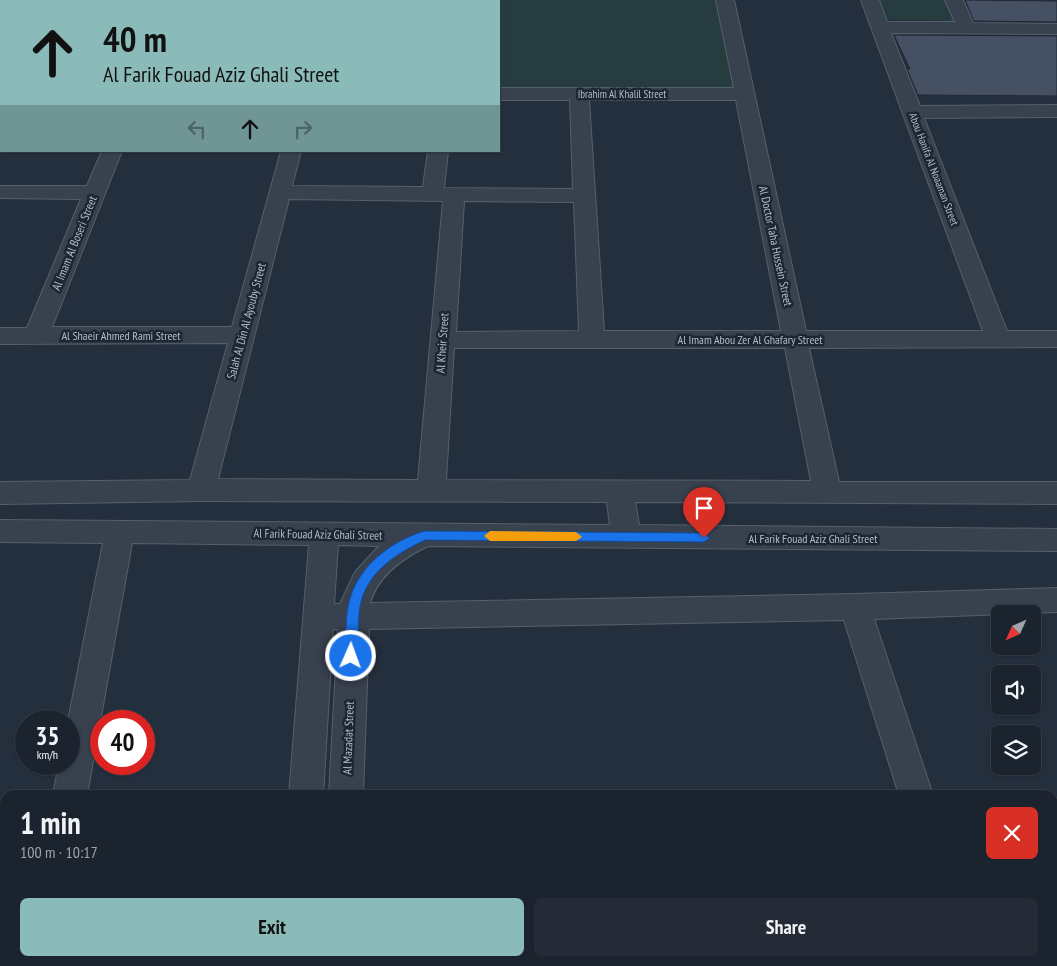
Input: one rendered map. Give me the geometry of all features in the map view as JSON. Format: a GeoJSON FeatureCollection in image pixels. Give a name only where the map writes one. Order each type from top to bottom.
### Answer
{"type":"FeatureCollection","features":[{"type":"Feature","properties":{"kind":"street","name":"Al Doctor Taha Hussein Street"},"geometry":{"type":"LineString","coordinates":[[725,0],[827,492]]}},
{"type":"Feature","properties":{"kind":"street","name":"Abou Hanifa Al Noaaman Street"},"geometry":{"type":"LineString","coordinates":[[870,0],[998,339]]}},
{"type":"Feature","properties":{"kind":"street"},"geometry":{"type":"LineString","coordinates":[[954,0],[967,29]]}},
{"type":"Feature","properties":{"kind":"street"},"geometry":{"type":"LineString","coordinates":[[880,27],[1057,29]]}},
{"type":"Feature","properties":{"kind":"street","name":"Ibrahim Al Khalil Street"},"geometry":{"type":"LineString","coordinates":[[500,94],[745,94]]}},
{"type":"Feature","properties":{"kind":"street"},"geometry":{"type":"LineString","coordinates":[[579,94],[592,339]]}},
{"type":"Feature","properties":{"kind":"street"},"geometry":{"type":"LineString","coordinates":[[912,112],[1057,111]]}},
{"type":"Feature","properties":{"kind":"street","name":"Al Imam Al Boseri Street"},"geometry":{"type":"LineString","coordinates":[[36,336],[112,152]]}},
{"type":"Feature","properties":{"kind":"street","name":"Salah Al Din Al Ayouby Street"},"geometry":{"type":"LineString","coordinates":[[201,490],[291,152]]}},
{"type":"Feature","properties":{"kind":"street","name":"Al Kheir Street"},"geometry":{"type":"LineString","coordinates":[[431,491],[442,340],[443,194],[438,152]]}},
{"type":"Feature","properties":{"kind":"street"},"geometry":{"type":"LineString","coordinates":[[0,192],[95,193]]}},
{"type":"Feature","properties":{"kind":"street"},"geometry":{"type":"LineString","coordinates":[[281,192],[584,196]]}},
{"type":"Feature","properties":{"kind":"street","name":"Al Shaeir Ahmed Rami Street"},"geometry":{"type":"LineString","coordinates":[[0,336],[242,335]]}},
{"type":"Feature","properties":{"kind":"street","name":"Al Imam Abou Zer Al Ghafary Street"},"geometry":{"type":"LineString","coordinates":[[442,340],[1057,339]]}},
{"type":"Feature","properties":{"kind":"street"},"geometry":{"type":"LineString","coordinates":[[0,493],[201,490],[1057,494]]}},
{"type":"Feature","properties":{"kind":"street"},"geometry":{"type":"LineString","coordinates":[[620,492],[626,537]]}},
{"type":"Feature","properties":{"kind":"street","name":"Al Farik Fouad Aziz Ghali Street"},"geometry":{"type":"LineString","coordinates":[[0,530],[424,536],[1057,540]]}},
{"type":"Feature","properties":{"kind":"street"},"geometry":{"type":"LineString","coordinates":[[71,790],[120,531]]}},
{"type":"Feature","properties":{"kind":"street"},"geometry":{"type":"LineString","coordinates":[[306,790],[324,535]]}},
{"type":"Feature","properties":{"kind":"street","name":"Al Mazadat Street"},"geometry":{"type":"LineString","coordinates":[[346,790],[353,616],[359,589],[377,564],[391,552],[424,536]]}},
{"type":"Feature","properties":{"kind":"street"},"geometry":{"type":"LineString","coordinates":[[317,616],[855,607],[1057,600]]}},
{"type":"Feature","properties":{"kind":"street"},"geometry":{"type":"LineString","coordinates":[[855,607],[914,790]]}},
{"type":"Feature","properties":{"kind":"green space"},"geometry":{"type":"Polygon","coordinates":[[[500,0],[725,0],[745,94],[500,93],[500,0]]]}},
{"type":"Feature","properties":{"kind":"green space"},"geometry":{"type":"Polygon","coordinates":[[[872,0],[948,0],[958,21],[879,19],[872,0]]]}},
{"type":"Feature","properties":{"kind":"building"},"geometry":{"type":"Polygon","coordinates":[[[965,0],[1057,1],[1057,22],[974,21],[965,0]]]}},
{"type":"Feature","properties":{"kind":"building"},"geometry":{"type":"Polygon","coordinates":[[[894,35],[1057,36],[1057,96],[918,95],[907,69],[910,69],[894,35]]]}},
{"type":"Feature","properties":{"kind":"slow traffic"},"geometry":{"type":"LineString","coordinates":[[490,536],[576,537]]}},
{"type":"Feature","properties":{"kind":"route"},"geometry":{"type":"LineString","coordinates":[[351,656],[355,602],[359,589],[366,577],[391,552],[407,542],[424,536],[704,538]]}}]}
